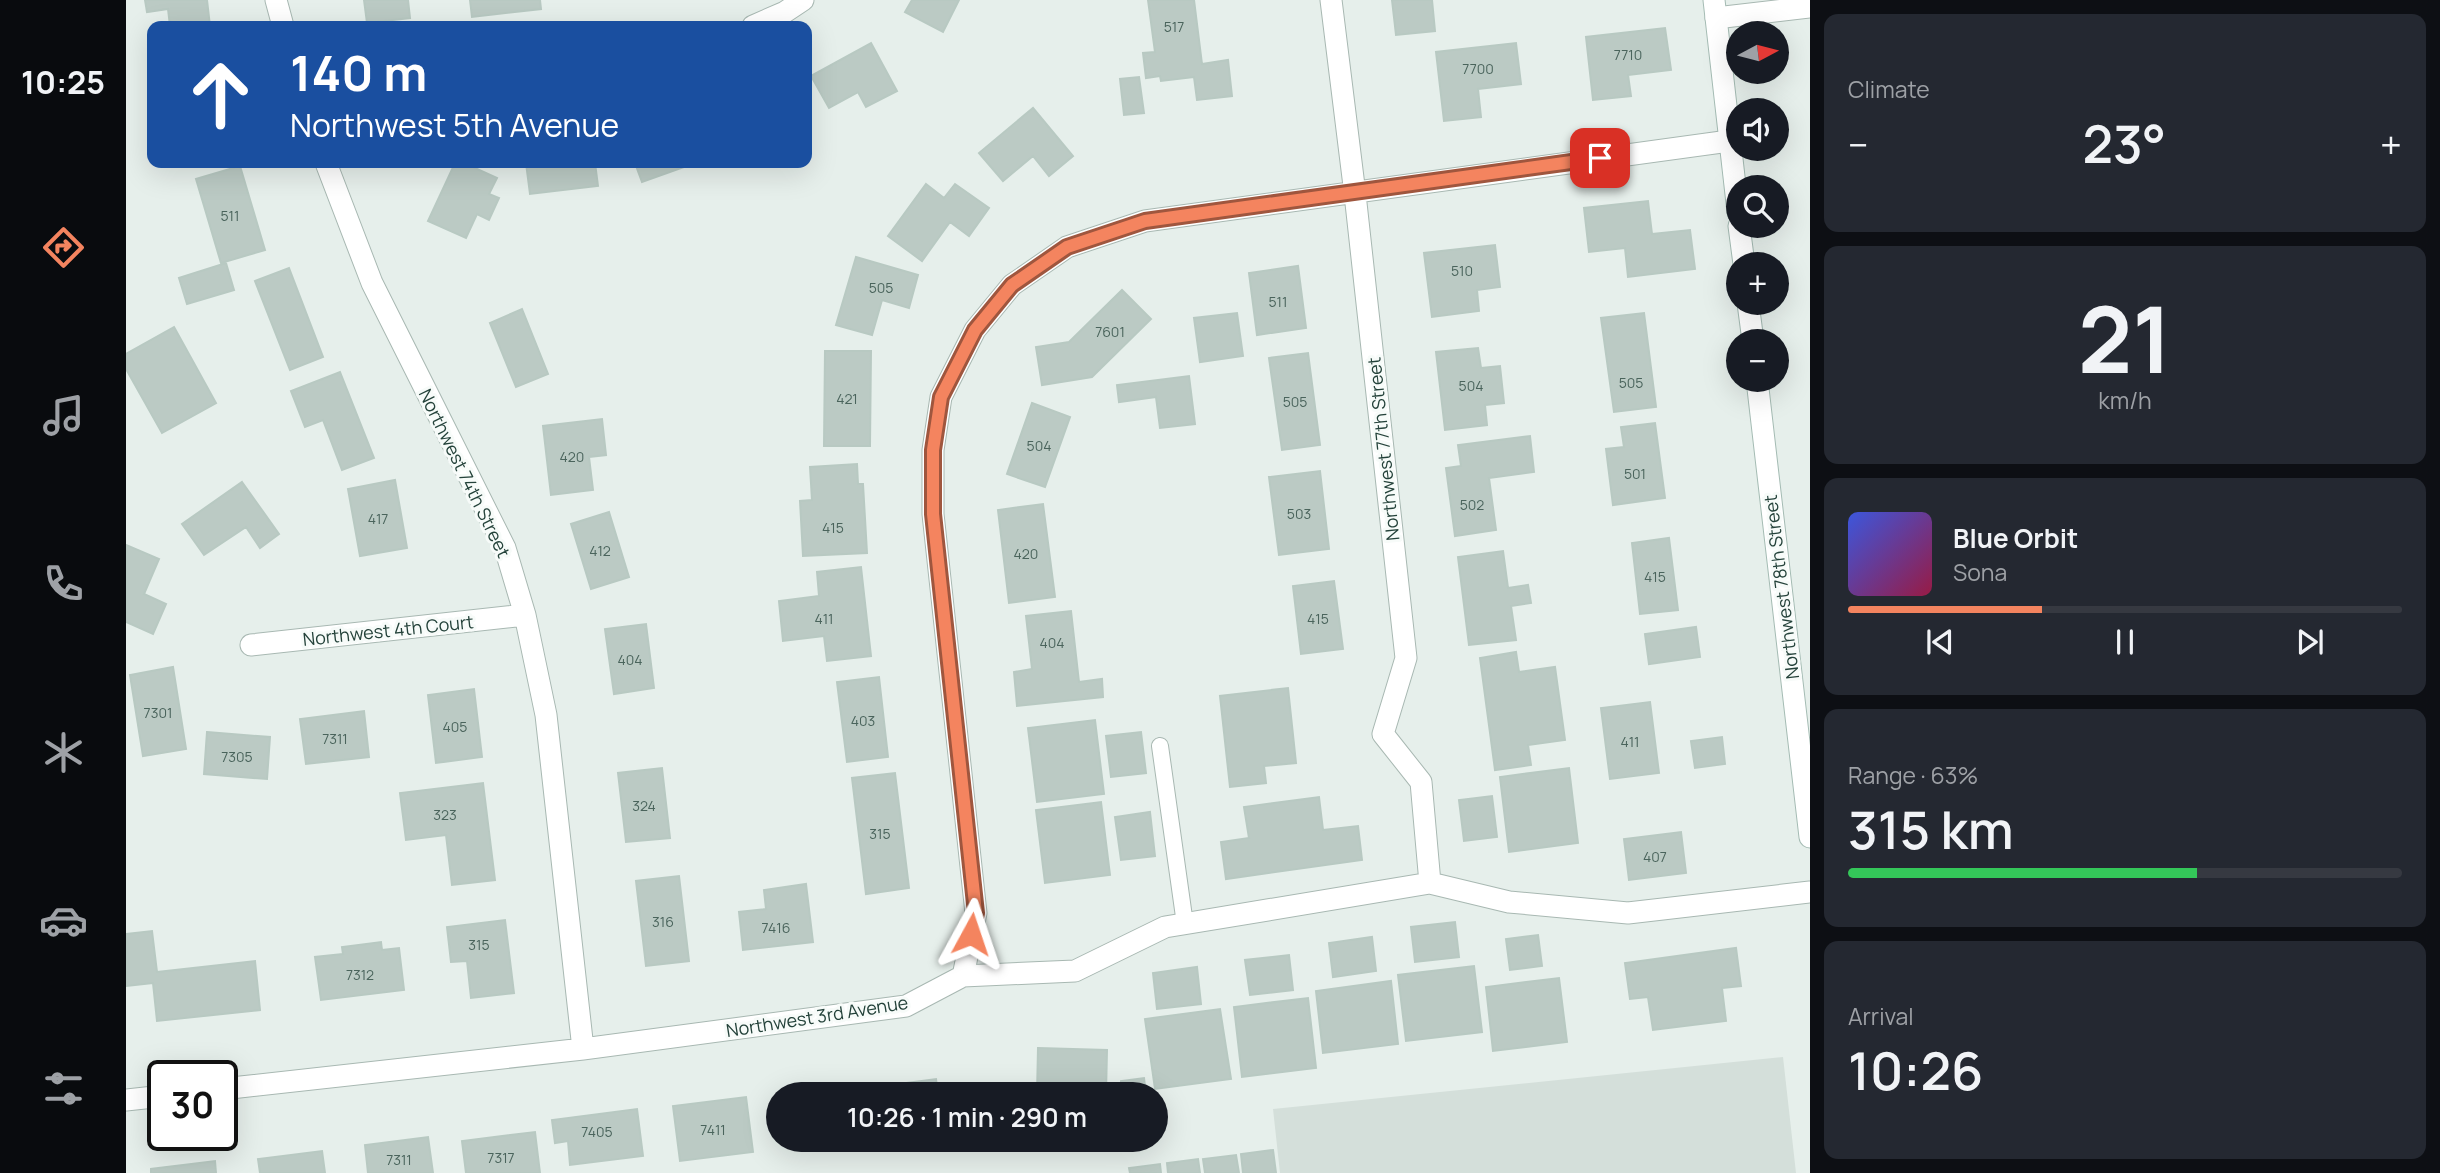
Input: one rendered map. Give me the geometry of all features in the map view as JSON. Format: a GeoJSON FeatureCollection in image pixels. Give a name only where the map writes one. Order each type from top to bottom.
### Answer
{"type":"FeatureCollection","features":[{"type":"Feature","properties":{"kind":"street"},"geometry":{"type":"LineString","coordinates":[[276,0],[282,21]]}},
{"type":"Feature","properties":{"kind":"street"},"geometry":{"type":"LineString","coordinates":[[764,21],[803,0]]}},
{"type":"Feature","properties":{"kind":"street","name":"Northwest 77th Street"},"geometry":{"type":"LineString","coordinates":[[1331,0],[1406,659],[1382,734],[1421,782],[1430,883]]}},
{"type":"Feature","properties":{"kind":"street"},"geometry":{"type":"LineString","coordinates":[[1726,106],[1715,9],[1810,7]]}},
{"type":"Feature","properties":{"kind":"street"},"geometry":{"type":"LineString","coordinates":[[963,976],[976,913],[933,514],[933,450],[941,397],[975,330],[1012,285],[1067,247],[1145,221],[1726,142]]}},
{"type":"Feature","properties":{"kind":"street","name":"Northwest 74th Street"},"geometry":{"type":"LineString","coordinates":[[328,168],[372,283],[505,548],[525,615],[546,715],[583,1049]]}},
{"type":"Feature","properties":{"kind":"street","name":"Northwest 78th Street"},"geometry":{"type":"LineString","coordinates":[[1758,392],[1810,837]]}},
{"type":"Feature","properties":{"kind":"street","name":"Northwest 4th Court"},"geometry":{"type":"LineString","coordinates":[[251,645],[525,615]]}},
{"type":"Feature","properties":{"kind":"street","name":"Northwest 3rd Avenue"},"geometry":{"type":"LineString","coordinates":[[238,1087],[583,1049],[906,1006],[963,976],[1075,971],[1165,926],[1430,883],[1509,902],[1628,913],[1810,892]]}},
{"type":"Feature","properties":{"kind":"street"},"geometry":{"type":"LineString","coordinates":[[126,1100],[147,1098]]}},
{"type":"Feature","properties":{"kind":"lane"},"geometry":{"type":"LineString","coordinates":[[1160,746],[1185,924]]}},
{"type":"Feature","properties":{"kind":"shaded area"},"geometry":{"type":"Polygon","coordinates":[[[1783,1057],[1796,1173],[1280,1173],[1273,1109],[1783,1057]]]}},
{"type":"Feature","properties":{"kind":"building"},"geometry":{"type":"Polygon","coordinates":[[[145,0],[207,0],[209,21],[169,21],[168,9],[147,12],[145,0]]]}},
{"type":"Feature","properties":{"kind":"building"},"geometry":{"type":"Polygon","coordinates":[[[364,0],[408,0],[410,18],[367,21],[364,0]]]}},
{"type":"Feature","properties":{"kind":"building"},"geometry":{"type":"Polygon","coordinates":[[[470,0],[540,0],[541,9],[472,17],[470,0]]]}},
{"type":"Feature","properties":{"kind":"building"},"geometry":{"type":"Polygon","coordinates":[[[912,0],[959,0],[943,32],[905,12],[912,0]]]}},
{"type":"Feature","properties":{"kind":"building"},"geometry":{"type":"Polygon","coordinates":[[[1148,0],[1194,0],[1202,64],[1228,60],[1232,96],[1197,100],[1194,77],[1161,81],[1160,76],[1146,78],[1143,53],[1155,52],[1148,0]]]}},
{"type":"Feature","properties":{"kind":"building"},"geometry":{"type":"Polygon","coordinates":[[[1392,0],[1432,0],[1435,31],[1396,35],[1392,0]]]}},
{"type":"Feature","properties":{"kind":"building"},"geometry":{"type":"Polygon","coordinates":[[[1665,28],[1671,70],[1628,75],[1631,96],[1593,100],[1586,37],[1665,28]]]}},
{"type":"Feature","properties":{"kind":"building"},"geometry":{"type":"Polygon","coordinates":[[[871,43],[897,91],[866,107],[858,92],[829,108],[812,75],[871,43]]]}},
{"type":"Feature","properties":{"kind":"building"},"geometry":{"type":"Polygon","coordinates":[[[1516,43],[1521,84],[1478,89],[1481,117],[1444,121],[1436,52],[1516,43]]]}},
{"type":"Feature","properties":{"kind":"building"},"geometry":{"type":"Polygon","coordinates":[[[1139,77],[1144,113],[1124,115],[1120,79],[1139,77]]]}},
{"type":"Feature","properties":{"kind":"building"},"geometry":{"type":"Polygon","coordinates":[[[1033,108],[1073,156],[1049,176],[1033,156],[1003,181],[979,153],[1033,108]]]}},
{"type":"Feature","properties":{"kind":"building"},"geometry":{"type":"Polygon","coordinates":[[[241,168],[265,250],[221,263],[196,179],[241,168]]]}},
{"type":"Feature","properties":{"kind":"building"},"geometry":{"type":"Polygon","coordinates":[[[453,168],[475,168],[497,178],[489,194],[499,198],[489,220],[477,214],[466,238],[428,221],[453,168]]]}},
{"type":"Feature","properties":{"kind":"building"},"geometry":{"type":"Polygon","coordinates":[[[527,168],[596,168],[598,186],[530,194],[527,168]]]}},
{"type":"Feature","properties":{"kind":"building"},"geometry":{"type":"Polygon","coordinates":[[[637,168],[681,168],[642,182],[637,168]]]}},
{"type":"Feature","properties":{"kind":"building"},"geometry":{"type":"Polygon","coordinates":[[[926,184],[944,198],[955,184],[989,208],[969,236],[950,222],[922,261],[888,236],[926,184]]]}},
{"type":"Feature","properties":{"kind":"building"},"geometry":{"type":"Polygon","coordinates":[[[1648,201],[1652,234],[1690,230],[1695,269],[1628,277],[1625,248],[1589,252],[1584,208],[1648,201]]]}},
{"type":"Feature","properties":{"kind":"building"},"geometry":{"type":"Polygon","coordinates":[[[1495,245],[1500,287],[1477,290],[1479,311],[1432,317],[1424,253],[1495,245]]]}},
{"type":"Feature","properties":{"kind":"building"},"geometry":{"type":"Polygon","coordinates":[[[856,257],[918,275],[909,308],[882,300],[872,335],[836,325],[856,257]]]}},
{"type":"Feature","properties":{"kind":"building"},"geometry":{"type":"Polygon","coordinates":[[[226,263],[234,290],[187,304],[179,278],[226,263]]]}},
{"type":"Feature","properties":{"kind":"building"},"geometry":{"type":"Polygon","coordinates":[[[1298,266],[1306,328],[1257,335],[1249,273],[1298,266]]]}},
{"type":"Feature","properties":{"kind":"building"},"geometry":{"type":"Polygon","coordinates":[[[289,268],[323,357],[290,370],[255,281],[289,268]]]}},
{"type":"Feature","properties":{"kind":"building"},"geometry":{"type":"Polygon","coordinates":[[[1122,290],[1151,319],[1092,377],[1042,385],[1036,347],[1069,342],[1122,290]]]}},
{"type":"Feature","properties":{"kind":"building"},"geometry":{"type":"Polygon","coordinates":[[[522,309],[548,374],[516,387],[490,323],[522,309]]]}},
{"type":"Feature","properties":{"kind":"building"},"geometry":{"type":"Polygon","coordinates":[[[1237,313],[1243,356],[1200,362],[1194,318],[1237,313]]]}},
{"type":"Feature","properties":{"kind":"building"},"geometry":{"type":"Polygon","coordinates":[[[1644,313],[1656,407],[1614,412],[1601,318],[1644,313]]]}},
{"type":"Feature","properties":{"kind":"building"},"geometry":{"type":"Polygon","coordinates":[[[174,327],[216,403],[162,433],[126,369],[126,354],[174,327]]]}},
{"type":"Feature","properties":{"kind":"building"},"geometry":{"type":"Polygon","coordinates":[[[1478,348],[1481,368],[1500,366],[1504,403],[1485,405],[1487,425],[1445,430],[1436,352],[1478,348]]]}},
{"type":"Feature","properties":{"kind":"building"},"geometry":{"type":"Polygon","coordinates":[[[825,351],[871,351],[870,446],[824,446],[825,351]]]}},
{"type":"Feature","properties":{"kind":"building"},"geometry":{"type":"Polygon","coordinates":[[[1308,353],[1320,445],[1282,450],[1269,358],[1308,353]]]}},
{"type":"Feature","properties":{"kind":"building"},"geometry":{"type":"Polygon","coordinates":[[[340,372],[374,458],[342,470],[323,420],[305,427],[291,391],[340,372]]]}},
{"type":"Feature","properties":{"kind":"building"},"geometry":{"type":"Polygon","coordinates":[[[1189,376],[1195,424],[1160,428],[1156,397],[1119,402],[1117,385],[1189,376]]]}},
{"type":"Feature","properties":{"kind":"building"},"geometry":{"type":"Polygon","coordinates":[[[1032,403],[1070,417],[1045,487],[1007,474],[1032,403]]]}},
{"type":"Feature","properties":{"kind":"building"},"geometry":{"type":"Polygon","coordinates":[[[602,419],[606,455],[589,457],[593,490],[551,495],[543,426],[602,419]]]}},
{"type":"Feature","properties":{"kind":"building"},"geometry":{"type":"Polygon","coordinates":[[[1655,423],[1665,498],[1613,505],[1606,449],[1624,447],[1621,427],[1655,423]]]}},
{"type":"Feature","properties":{"kind":"building"},"geometry":{"type":"Polygon","coordinates":[[[1530,436],[1534,472],[1489,478],[1496,530],[1455,536],[1446,468],[1461,466],[1458,445],[1530,436]]]}},
{"type":"Feature","properties":{"kind":"building"},"geometry":{"type":"Polygon","coordinates":[[[857,464],[858,484],[863,484],[867,553],[803,556],[800,501],[812,500],[810,467],[857,464]]]}},
{"type":"Feature","properties":{"kind":"building"},"geometry":{"type":"Polygon","coordinates":[[[1320,471],[1329,549],[1279,555],[1269,477],[1320,471]]]}},
{"type":"Feature","properties":{"kind":"building"},"geometry":{"type":"Polygon","coordinates":[[[395,480],[407,548],[360,556],[348,489],[395,480]]]}},
{"type":"Feature","properties":{"kind":"building"},"geometry":{"type":"Polygon","coordinates":[[[242,482],[279,534],[260,548],[246,527],[204,555],[182,524],[242,482]]]}},
{"type":"Feature","properties":{"kind":"building"},"geometry":{"type":"Polygon","coordinates":[[[1043,504],[1055,597],[1009,603],[998,510],[1043,504]]]}},
{"type":"Feature","properties":{"kind":"building"},"geometry":{"type":"Polygon","coordinates":[[[609,512],[629,577],[591,589],[571,524],[609,512]]]}},
{"type":"Feature","properties":{"kind":"building"},"geometry":{"type":"Polygon","coordinates":[[[1669,538],[1678,610],[1640,614],[1632,543],[1669,538]]]}},
{"type":"Feature","properties":{"kind":"building"},"geometry":{"type":"Polygon","coordinates":[[[126,545],[159,559],[144,594],[166,604],[153,634],[126,622],[126,545]]]}},
{"type":"Feature","properties":{"kind":"building"},"geometry":{"type":"Polygon","coordinates":[[[1503,551],[1508,588],[1528,585],[1531,603],[1511,606],[1516,640],[1469,645],[1458,557],[1503,551]]]}},
{"type":"Feature","properties":{"kind":"building"},"geometry":{"type":"Polygon","coordinates":[[[861,567],[871,656],[827,661],[824,636],[783,641],[779,601],[819,596],[817,572],[861,567]]]}},
{"type":"Feature","properties":{"kind":"building"},"geometry":{"type":"Polygon","coordinates":[[[1334,581],[1343,649],[1301,654],[1293,586],[1334,581]]]}},
{"type":"Feature","properties":{"kind":"building"},"geometry":{"type":"Polygon","coordinates":[[[1071,611],[1079,682],[1102,679],[1103,697],[1017,706],[1014,672],[1032,669],[1026,616],[1071,611]]]}},
{"type":"Feature","properties":{"kind":"building"},"geometry":{"type":"Polygon","coordinates":[[[646,624],[654,688],[614,694],[605,629],[646,624]]]}},
{"type":"Feature","properties":{"kind":"building"},"geometry":{"type":"Polygon","coordinates":[[[1696,627],[1700,657],[1649,664],[1645,634],[1696,627]]]}},
{"type":"Feature","properties":{"kind":"building"},"geometry":{"type":"Polygon","coordinates":[[[1516,652],[1519,672],[1555,667],[1565,740],[1528,745],[1531,765],[1495,770],[1480,658],[1516,652]]]}},
{"type":"Feature","properties":{"kind":"building"},"geometry":{"type":"Polygon","coordinates":[[[173,667],[186,749],[143,756],[130,675],[173,667]]]}},
{"type":"Feature","properties":{"kind":"building"},"geometry":{"type":"Polygon","coordinates":[[[879,677],[888,757],[847,762],[837,682],[879,677]]]}},
{"type":"Feature","properties":{"kind":"building"},"geometry":{"type":"Polygon","coordinates":[[[1288,688],[1296,763],[1264,766],[1266,783],[1230,787],[1220,696],[1288,688]]]}},
{"type":"Feature","properties":{"kind":"building"},"geometry":{"type":"Polygon","coordinates":[[[474,689],[482,757],[436,763],[428,695],[474,689]]]}},
{"type":"Feature","properties":{"kind":"building"},"geometry":{"type":"Polygon","coordinates":[[[1650,702],[1659,773],[1610,779],[1601,708],[1650,702]]]}},
{"type":"Feature","properties":{"kind":"building"},"geometry":{"type":"Polygon","coordinates":[[[364,711],[369,757],[306,764],[300,719],[364,711]]]}},
{"type":"Feature","properties":{"kind":"building"},"geometry":{"type":"Polygon","coordinates":[[[1095,720],[1104,794],[1037,802],[1028,728],[1095,720]]]}},
{"type":"Feature","properties":{"kind":"building"},"geometry":{"type":"Polygon","coordinates":[[[207,732],[270,737],[267,779],[204,774],[207,732]]]}},
{"type":"Feature","properties":{"kind":"building"},"geometry":{"type":"Polygon","coordinates":[[[1141,732],[1146,773],[1111,777],[1106,736],[1141,732]]]}},
{"type":"Feature","properties":{"kind":"building"},"geometry":{"type":"Polygon","coordinates":[[[1722,737],[1725,764],[1695,768],[1691,741],[1722,737]]]}},
{"type":"Feature","properties":{"kind":"building"},"geometry":{"type":"Polygon","coordinates":[[[662,768],[670,838],[626,842],[618,773],[662,768]]]}},
{"type":"Feature","properties":{"kind":"building"},"geometry":{"type":"Polygon","coordinates":[[[1569,768],[1578,843],[1509,852],[1500,777],[1569,768]]]}},
{"type":"Feature","properties":{"kind":"building"},"geometry":{"type":"Polygon","coordinates":[[[895,773],[909,888],[866,894],[852,778],[895,773]]]}},
{"type":"Feature","properties":{"kind":"building"},"geometry":{"type":"Polygon","coordinates":[[[483,783],[495,880],[452,885],[446,835],[406,840],[400,793],[483,783]]]}},
{"type":"Feature","properties":{"kind":"building"},"geometry":{"type":"Polygon","coordinates":[[[1492,796],[1497,837],[1464,841],[1459,800],[1492,796]]]}},
{"type":"Feature","properties":{"kind":"building"},"geometry":{"type":"Polygon","coordinates":[[[1319,797],[1323,830],[1358,826],[1362,860],[1226,879],[1221,842],[1249,838],[1244,807],[1319,797]]]}},
{"type":"Feature","properties":{"kind":"building"},"geometry":{"type":"Polygon","coordinates":[[[1101,802],[1110,875],[1045,883],[1036,810],[1101,802]]]}},
{"type":"Feature","properties":{"kind":"building"},"geometry":{"type":"Polygon","coordinates":[[[1150,812],[1155,856],[1121,860],[1115,817],[1150,812]]]}},
{"type":"Feature","properties":{"kind":"building"},"geometry":{"type":"Polygon","coordinates":[[[1681,832],[1686,873],[1629,880],[1624,839],[1681,832]]]}},
{"type":"Feature","properties":{"kind":"building"},"geometry":{"type":"Polygon","coordinates":[[[679,876],[689,961],[646,966],[636,881],[679,876]]]}},
{"type":"Feature","properties":{"kind":"building"},"geometry":{"type":"Polygon","coordinates":[[[806,884],[813,942],[743,950],[739,912],[766,909],[764,890],[806,884]]]}},
{"type":"Feature","properties":{"kind":"building"},"geometry":{"type":"Polygon","coordinates":[[[505,920],[514,993],[471,998],[467,961],[451,962],[447,927],[505,920]]]}},
{"type":"Feature","properties":{"kind":"building"},"geometry":{"type":"Polygon","coordinates":[[[1455,922],[1459,957],[1415,962],[1411,927],[1455,922]]]}},
{"type":"Feature","properties":{"kind":"building"},"geometry":{"type":"Polygon","coordinates":[[[152,931],[157,972],[255,961],[260,1010],[157,1021],[153,983],[126,986],[126,934],[152,931]]]}},
{"type":"Feature","properties":{"kind":"building"},"geometry":{"type":"Polygon","coordinates":[[[1538,935],[1542,966],[1510,970],[1506,939],[1538,935]]]}},
{"type":"Feature","properties":{"kind":"building"},"geometry":{"type":"Polygon","coordinates":[[[1372,937],[1376,971],[1333,977],[1329,943],[1372,937]]]}},
{"type":"Feature","properties":{"kind":"building"},"geometry":{"type":"Polygon","coordinates":[[[381,942],[382,950],[399,948],[404,990],[321,1000],[315,957],[343,954],[342,947],[381,942]]]}},
{"type":"Feature","properties":{"kind":"building"},"geometry":{"type":"Polygon","coordinates":[[[1736,948],[1741,986],[1722,988],[1726,1021],[1653,1030],[1648,997],[1630,999],[1625,963],[1736,948]]]}},
{"type":"Feature","properties":{"kind":"building"},"geometry":{"type":"Polygon","coordinates":[[[1289,955],[1293,990],[1250,995],[1245,960],[1289,955]]]}},
{"type":"Feature","properties":{"kind":"building"},"geometry":{"type":"Polygon","coordinates":[[[1474,966],[1482,1032],[1406,1041],[1398,975],[1474,966]]]}},
{"type":"Feature","properties":{"kind":"building"},"geometry":{"type":"Polygon","coordinates":[[[1197,967],[1201,1004],[1157,1009],[1153,973],[1197,967]]]}},
{"type":"Feature","properties":{"kind":"building"},"geometry":{"type":"Polygon","coordinates":[[[1559,978],[1567,1042],[1493,1051],[1486,987],[1559,978]]]}},
{"type":"Feature","properties":{"kind":"building"},"geometry":{"type":"Polygon","coordinates":[[[1391,981],[1398,1044],[1323,1053],[1316,991],[1391,981]]]}},
{"type":"Feature","properties":{"kind":"building"},"geometry":{"type":"Polygon","coordinates":[[[1308,998],[1316,1068],[1242,1077],[1234,1007],[1308,998]]]}},
{"type":"Feature","properties":{"kind":"building"},"geometry":{"type":"Polygon","coordinates":[[[1220,1009],[1231,1079],[1168,1087],[1168,1082],[1154,1082],[1145,1019],[1220,1009]]]}},
{"type":"Feature","properties":{"kind":"building"},"geometry":{"type":"Polygon","coordinates":[[[1038,1048],[1107,1050],[1106,1082],[1037,1082],[1038,1048]]]}},
{"type":"Feature","properties":{"kind":"building"},"geometry":{"type":"Polygon","coordinates":[[[1144,1078],[1144,1082],[1121,1082],[1144,1078]]]}},
{"type":"Feature","properties":{"kind":"building"},"geometry":{"type":"Polygon","coordinates":[[[936,1079],[936,1082],[913,1082],[936,1079]]]}},
{"type":"Feature","properties":{"kind":"building"},"geometry":{"type":"Polygon","coordinates":[[[746,1097],[753,1152],[680,1161],[673,1106],[746,1097]]]}},
{"type":"Feature","properties":{"kind":"building"},"geometry":{"type":"Polygon","coordinates":[[[637,1109],[643,1156],[570,1165],[568,1141],[555,1143],[552,1120],[637,1109]]]}},
{"type":"Feature","properties":{"kind":"building"},"geometry":{"type":"Polygon","coordinates":[[[535,1132],[540,1173],[466,1173],[462,1141],[535,1132]]]}},
{"type":"Feature","properties":{"kind":"building"},"geometry":{"type":"Polygon","coordinates":[[[428,1137],[433,1173],[368,1173],[365,1145],[428,1137]]]}},
{"type":"Feature","properties":{"kind":"building"},"geometry":{"type":"Polygon","coordinates":[[[1273,1150],[1276,1173],[1243,1173],[1241,1154],[1273,1150]]]}},
{"type":"Feature","properties":{"kind":"building"},"geometry":{"type":"Polygon","coordinates":[[[322,1151],[325,1173],[260,1173],[258,1159],[322,1151]]]}},
{"type":"Feature","properties":{"kind":"building"},"geometry":{"type":"Polygon","coordinates":[[[1236,1155],[1239,1173],[1205,1173],[1203,1159],[1236,1155]]]}},
{"type":"Feature","properties":{"kind":"building"},"geometry":{"type":"Polygon","coordinates":[[[1198,1159],[1200,1173],[1168,1173],[1167,1163],[1198,1159]]]}},
{"type":"Feature","properties":{"kind":"building"},"geometry":{"type":"Polygon","coordinates":[[[215,1161],[216,1173],[151,1173],[151,1169],[215,1161]]]}},
{"type":"Feature","properties":{"kind":"building"},"geometry":{"type":"Polygon","coordinates":[[[1160,1164],[1161,1173],[1130,1173],[1129,1168],[1160,1164]]]}},
{"type":"Feature","properties":{"kind":"route"},"geometry":{"type":"LineString","coordinates":[[971,934],[976,913],[933,514],[933,450],[941,397],[975,330],[1012,285],[1067,247],[1145,221],[1600,158]]}}]}
